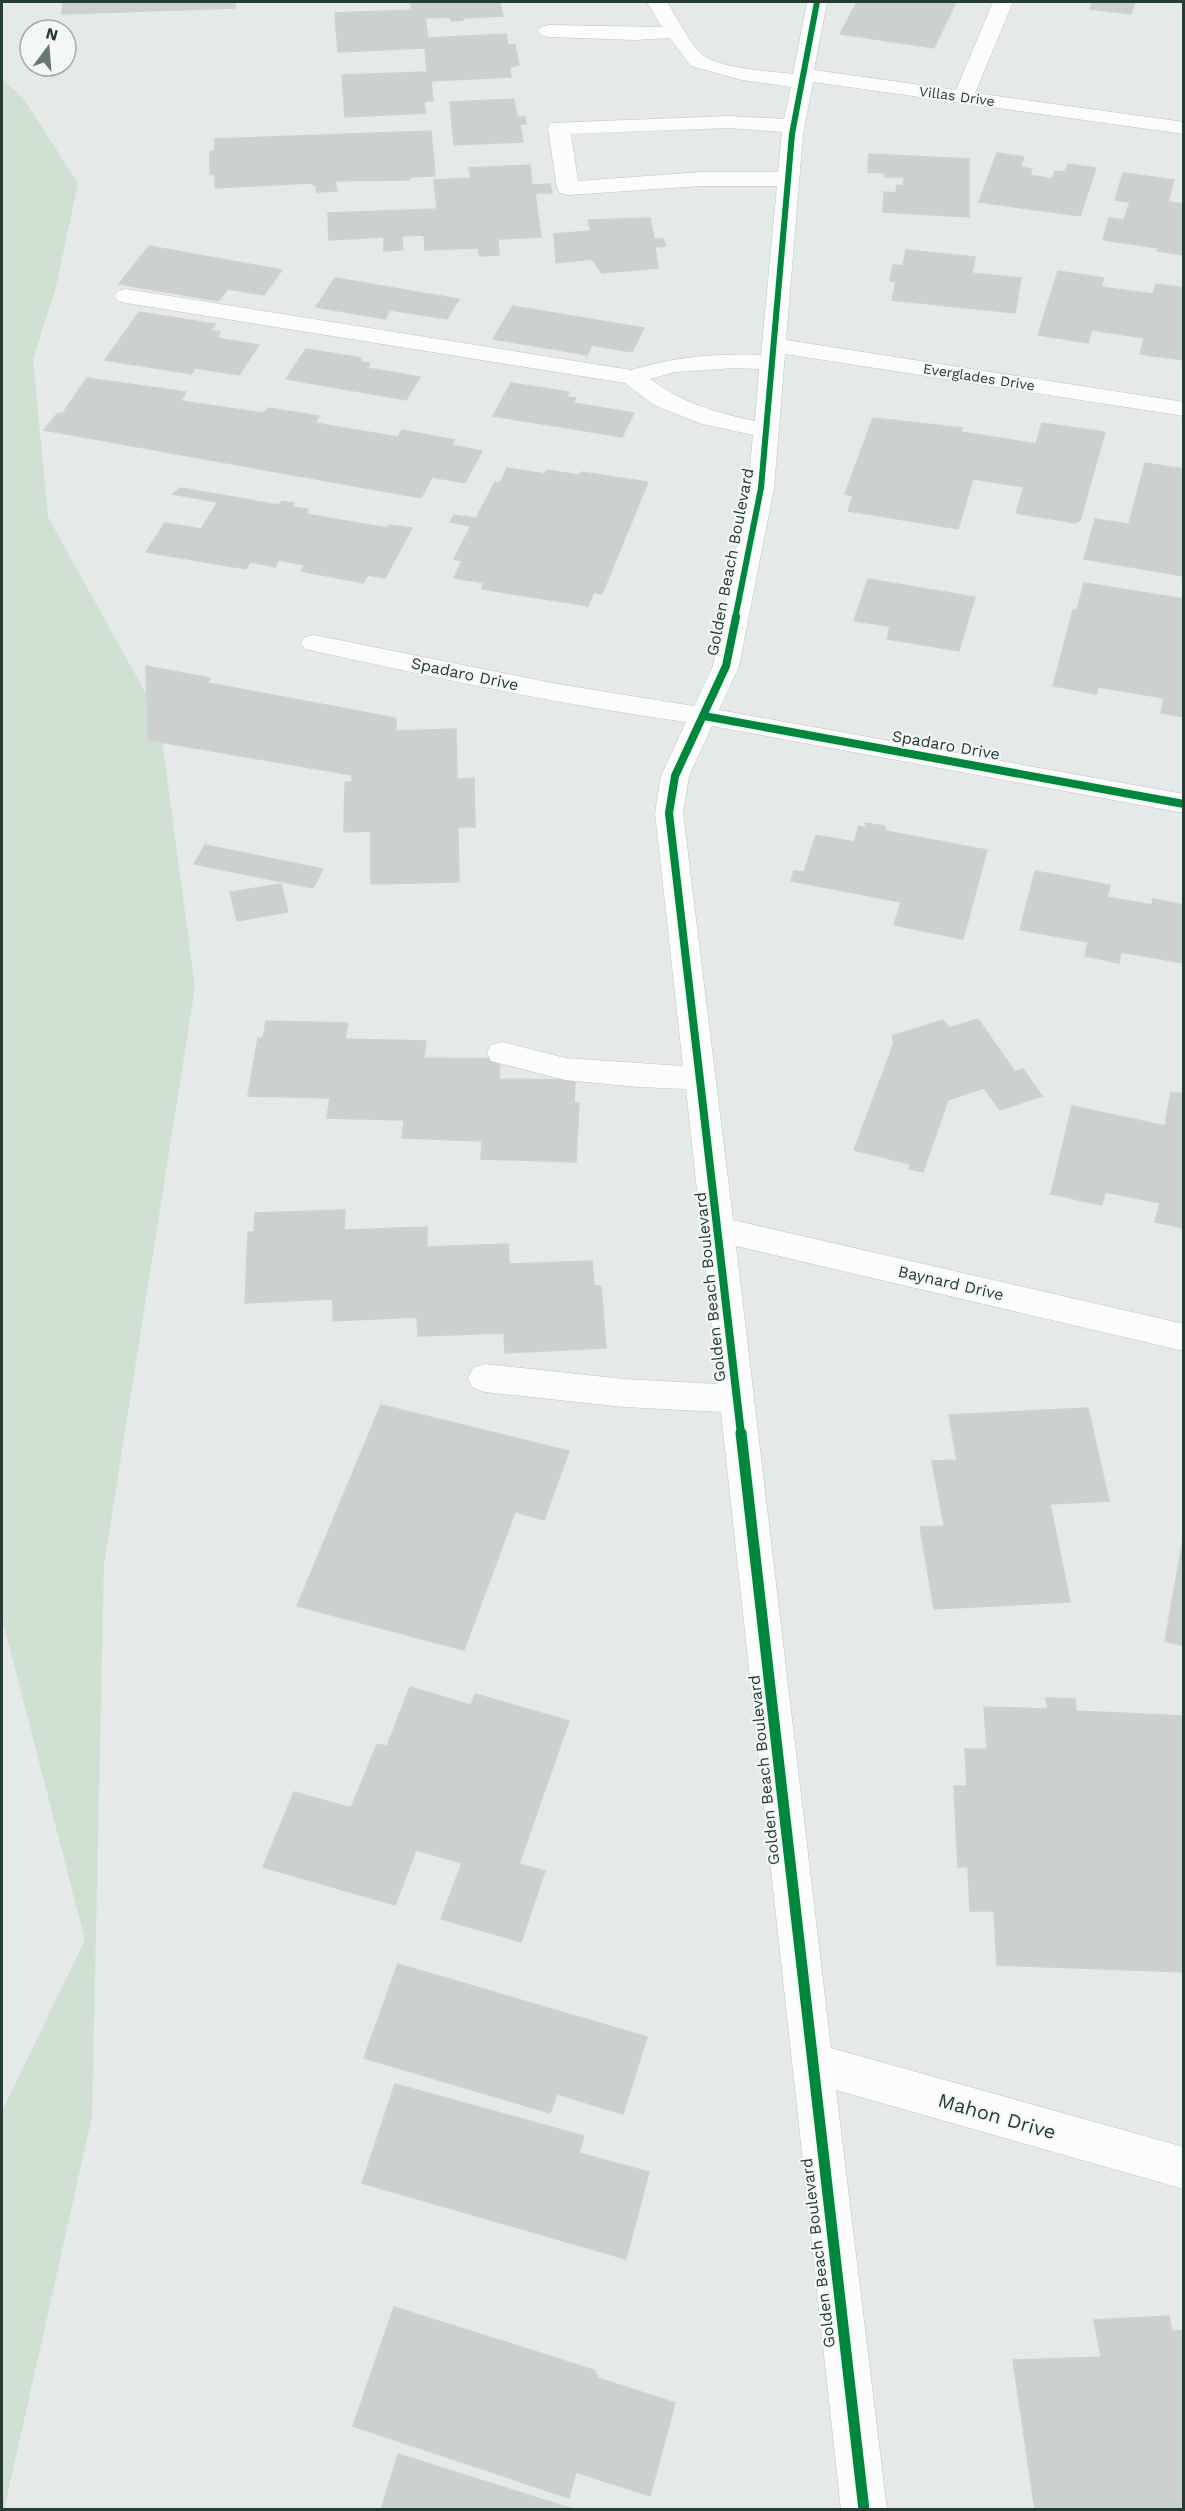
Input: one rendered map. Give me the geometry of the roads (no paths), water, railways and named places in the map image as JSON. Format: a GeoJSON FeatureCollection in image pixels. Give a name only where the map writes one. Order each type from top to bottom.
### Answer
{"type":"FeatureCollection","features":[{"type":"Feature","properties":{"kind":"street","name":"Villas Drive"},"geometry":{"type":"LineString","coordinates":[[657,2],[698,62],[742,74],[804,78],[963,97],[1184,128]]}},
{"type":"Feature","properties":{"kind":"street"},"geometry":{"type":"LineString","coordinates":[[804,78],[817,2]]}},
{"type":"Feature","properties":{"kind":"street"},"geometry":{"type":"LineString","coordinates":[[963,97],[1003,2]]}},
{"type":"Feature","properties":{"kind":"street"},"geometry":{"type":"LineString","coordinates":[[548,31],[635,34],[676,32]]}},
{"type":"Feature","properties":{"kind":"street","name":"Golden Beach Boulevard"},"geometry":{"type":"LineString","coordinates":[[804,78],[794,126],[788,179],[761,488],[726,666],[675,776],[669,813],[719,1228],[811,2063],[864,2510]]}},
{"type":"Feature","properties":{"kind":"street"},"geometry":{"type":"LineString","coordinates":[[788,179],[702,180],[568,188],[559,128],[729,122],[794,126]]}},
{"type":"Feature","properties":{"kind":"street"},"geometry":{"type":"LineString","coordinates":[[126,296],[632,377],[663,400],[711,419],[767,431]]}},
{"type":"Feature","properties":{"kind":"street","name":"Everglades Drive"},"geometry":{"type":"LineString","coordinates":[[632,377],[674,365],[735,362],[774,354],[1184,409]]}},
{"type":"Feature","properties":{"kind":"street","name":"Spadaro Drive"},"geometry":{"type":"LineString","coordinates":[[314,642],[493,680],[649,709],[704,716],[1184,804]]}},
{"type":"Feature","properties":{"kind":"street"},"geometry":{"type":"LineString","coordinates":[[502,1053],[565,1069],[638,1076],[701,1078]]}},
{"type":"Feature","properties":{"kind":"street","name":"Baynard Drive"},"geometry":{"type":"LineString","coordinates":[[719,1228],[1184,1338]]}},
{"type":"Feature","properties":{"kind":"street"},"geometry":{"type":"LineString","coordinates":[[485,1378],[624,1393],[738,1399]]}},
{"type":"Feature","properties":{"kind":"street","name":"Mahon Drive"},"geometry":{"type":"LineString","coordinates":[[811,2063],[1184,2169]]}}]}
